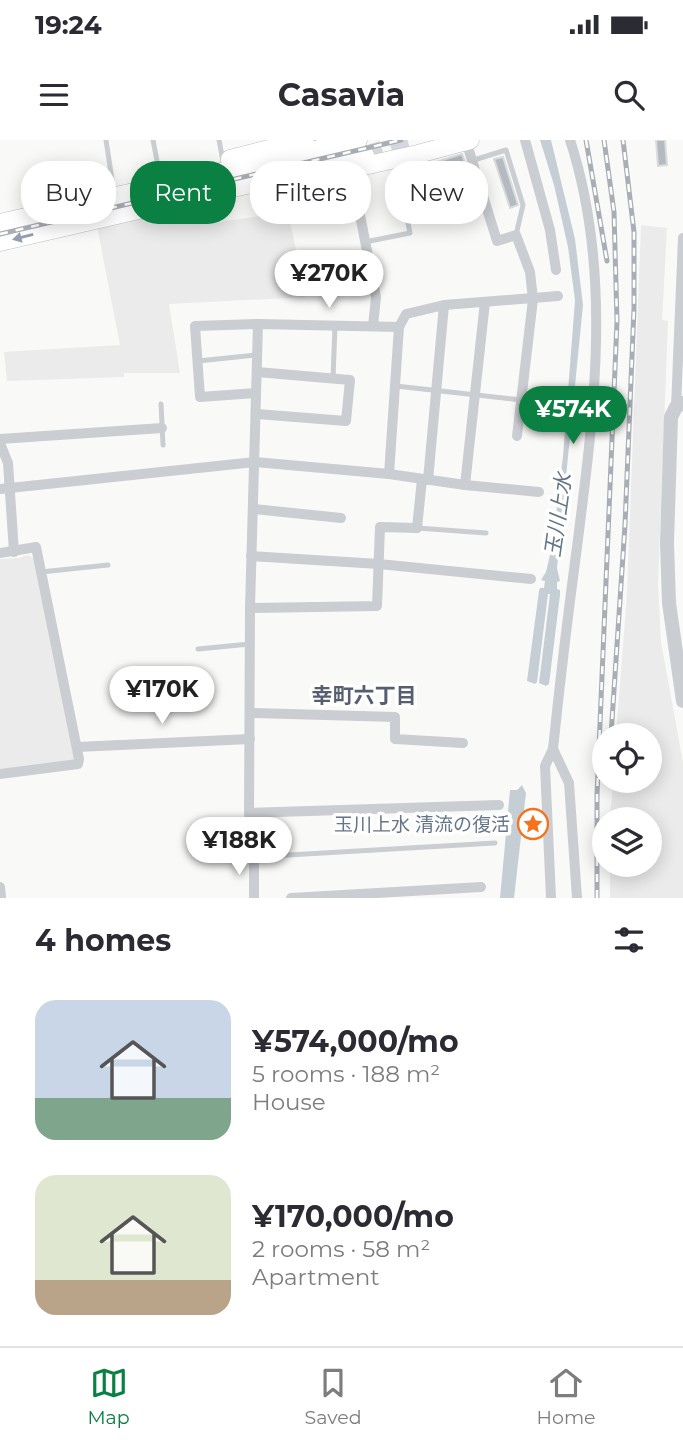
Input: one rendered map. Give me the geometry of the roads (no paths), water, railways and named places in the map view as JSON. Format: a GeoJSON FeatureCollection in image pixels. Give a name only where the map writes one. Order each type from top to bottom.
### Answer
{"type":"FeatureCollection","features":[{"type":"Feature","properties":{"kind":"main road"},"geometry":{"type":"LineString","coordinates":[[371,165],[467,140]]}},
{"type":"Feature","properties":{"kind":"main road"},"geometry":{"type":"LineString","coordinates":[[223,160],[299,141]]}},
{"type":"Feature","properties":{"kind":"main road"},"geometry":{"type":"LineString","coordinates":[[0,223],[333,165],[362,147]]}},
{"type":"Feature","properties":{"kind":"main road"},"geometry":{"type":"LineString","coordinates":[[127,200],[222,199],[250,192]]}},
{"type":"Feature","properties":{"kind":"main road"},"geometry":{"type":"LineString","coordinates":[[0,242],[130,198]]}},
{"type":"Feature","properties":{"kind":"street"},"geometry":{"type":"LineString","coordinates":[[467,140],[497,241],[516,235],[530,272],[533,299],[517,436]]}},
{"type":"Feature","properties":{"kind":"street"},"geometry":{"type":"LineString","coordinates":[[525,140],[550,229],[556,270]]}},
{"type":"Feature","properties":{"kind":"street"},"geometry":{"type":"LineString","coordinates":[[551,898],[545,766],[553,749],[594,398],[597,315],[590,238],[570,140]]}},
{"type":"Feature","properties":{"kind":"street"},"geometry":{"type":"LineString","coordinates":[[362,224],[376,297],[373,326]]}},
{"type":"Feature","properties":{"kind":"street"},"geometry":{"type":"LineString","coordinates":[[683,238],[680,405],[671,417],[667,543],[669,603],[683,701]]}},
{"type":"Feature","properties":{"kind":"street"},"geometry":{"type":"LineString","coordinates":[[389,474],[399,327],[406,314],[444,305],[558,296]]}},
{"type":"Feature","properties":{"kind":"street"},"geometry":{"type":"LineString","coordinates":[[465,485],[485,302]]}},
{"type":"Feature","properties":{"kind":"street"},"geometry":{"type":"LineString","coordinates":[[250,608],[377,606],[380,527],[417,528],[436,391],[444,305]]}},
{"type":"Feature","properties":{"kind":"street"},"geometry":{"type":"LineString","coordinates":[[257,393],[200,397],[195,326],[258,324],[399,327]]}},
{"type":"Feature","properties":{"kind":"street"},"geometry":{"type":"LineString","coordinates":[[254,898],[254,857],[249,813],[250,608],[258,324]]}},
{"type":"Feature","properties":{"kind":"street"},"geometry":{"type":"LineString","coordinates":[[257,372],[349,380],[346,421],[257,414]]}},
{"type":"Feature","properties":{"kind":"street"},"geometry":{"type":"LineString","coordinates":[[14,552],[5,489],[8,463],[0,441],[162,428]]}},
{"type":"Feature","properties":{"kind":"street"},"geometry":{"type":"LineString","coordinates":[[5,489],[255,463],[389,474],[539,492]]}},
{"type":"Feature","properties":{"kind":"street"},"geometry":{"type":"LineString","coordinates":[[254,509],[341,518]]}},
{"type":"Feature","properties":{"kind":"street"},"geometry":{"type":"LineString","coordinates":[[0,553],[36,547],[79,760],[78,764],[0,774]]}},
{"type":"Feature","properties":{"kind":"street"},"geometry":{"type":"LineString","coordinates":[[251,556],[531,579]]}},
{"type":"Feature","properties":{"kind":"street"},"geometry":{"type":"LineString","coordinates":[[250,713],[396,717],[395,739],[463,743]]}},
{"type":"Feature","properties":{"kind":"street"},"geometry":{"type":"LineString","coordinates":[[76,747],[250,739]]}},
{"type":"Feature","properties":{"kind":"street"},"geometry":{"type":"LineString","coordinates":[[553,749],[569,783],[577,898]]}},
{"type":"Feature","properties":{"kind":"street"},"geometry":{"type":"LineString","coordinates":[[249,813],[499,805]]}},
{"type":"Feature","properties":{"kind":"street"},"geometry":{"type":"LineString","coordinates":[[0,887],[1,898]]}},
{"type":"Feature","properties":{"kind":"street"},"geometry":{"type":"LineString","coordinates":[[291,898],[481,887]]}},
{"type":"Feature","properties":{"kind":"lane"},"geometry":{"type":"LineString","coordinates":[[106,140],[127,200]]}},
{"type":"Feature","properties":{"kind":"lane"},"geometry":{"type":"LineString","coordinates":[[153,140],[158,161]]}},
{"type":"Feature","properties":{"kind":"lane"},"geometry":{"type":"LineString","coordinates":[[219,140],[223,160]]}},
{"type":"Feature","properties":{"kind":"lane"},"geometry":{"type":"LineString","coordinates":[[471,160],[506,150],[523,205],[516,235]]}},
{"type":"Feature","properties":{"kind":"lane"},"geometry":{"type":"LineString","coordinates":[[365,242],[410,233],[396,159]]}},
{"type":"Feature","properties":{"kind":"lane"},"geometry":{"type":"LineString","coordinates":[[333,378],[335,326]]}},
{"type":"Feature","properties":{"kind":"lane"},"geometry":{"type":"LineString","coordinates":[[198,361],[257,355]]}},
{"type":"Feature","properties":{"kind":"lane"},"geometry":{"type":"LineString","coordinates":[[396,386],[521,400]]}},
{"type":"Feature","properties":{"kind":"lane"},"geometry":{"type":"LineString","coordinates":[[161,404],[163,445]]}},
{"type":"Feature","properties":{"kind":"lane"},"geometry":{"type":"LineString","coordinates":[[417,528],[486,533]]}},
{"type":"Feature","properties":{"kind":"lane"},"geometry":{"type":"LineString","coordinates":[[41,572],[108,565]]}},
{"type":"Feature","properties":{"kind":"lane"},"geometry":{"type":"LineString","coordinates":[[198,649],[250,644]]}},
{"type":"Feature","properties":{"kind":"lane"},"geometry":{"type":"LineString","coordinates":[[254,857],[495,842]]}},
{"type":"Feature","properties":{"kind":"water","name":"玉川上水"},"geometry":{"type":"Polygon","coordinates":[[[540,140],[551,140],[575,239],[583,305],[557,568],[560,581],[557,582],[557,589],[560,590],[560,595],[549,684],[546,686],[539,683],[550,594],[537,682],[535,684],[527,681],[539,591],[544,588],[545,581],[541,580],[546,572],[553,542],[563,456],[575,300],[568,247],[554,185],[540,140]]]}},
{"type":"Feature","properties":{"kind":"water"},"geometry":{"type":"Polygon","coordinates":[[[522,785],[526,793],[514,898],[500,898],[510,790],[517,790],[522,785]]]}},
{"type":"Feature","properties":{"kind":"tunnel"},"geometry":{"type":"LineString","coordinates":[[365,155],[414,140]]}},
{"type":"Feature","properties":{"kind":"railway"},"geometry":{"type":"LineString","coordinates":[[0,234],[401,140]]}},
{"type":"Feature","properties":{"kind":"railway"},"geometry":{"type":"LineString","coordinates":[[586,140],[607,261]]}},
{"type":"Feature","properties":{"kind":"railway"},"geometry":{"type":"LineString","coordinates":[[597,898],[597,795],[617,321],[614,212],[604,140]]}},
{"type":"Feature","properties":{"kind":"railway"},"geometry":{"type":"LineString","coordinates":[[612,723],[625,525],[634,308],[634,232],[623,140]]}},
{"type":"Feature","properties":{"kind":"place","name":"玉川上水 清流の復活"},"geometry":{"type":"Point","coordinates":[533,824]}},
{"type":"Feature","properties":{"kind":"district","name":"幸町六丁目"},"geometry":{"type":"Point","coordinates":[364,695]}}]}
